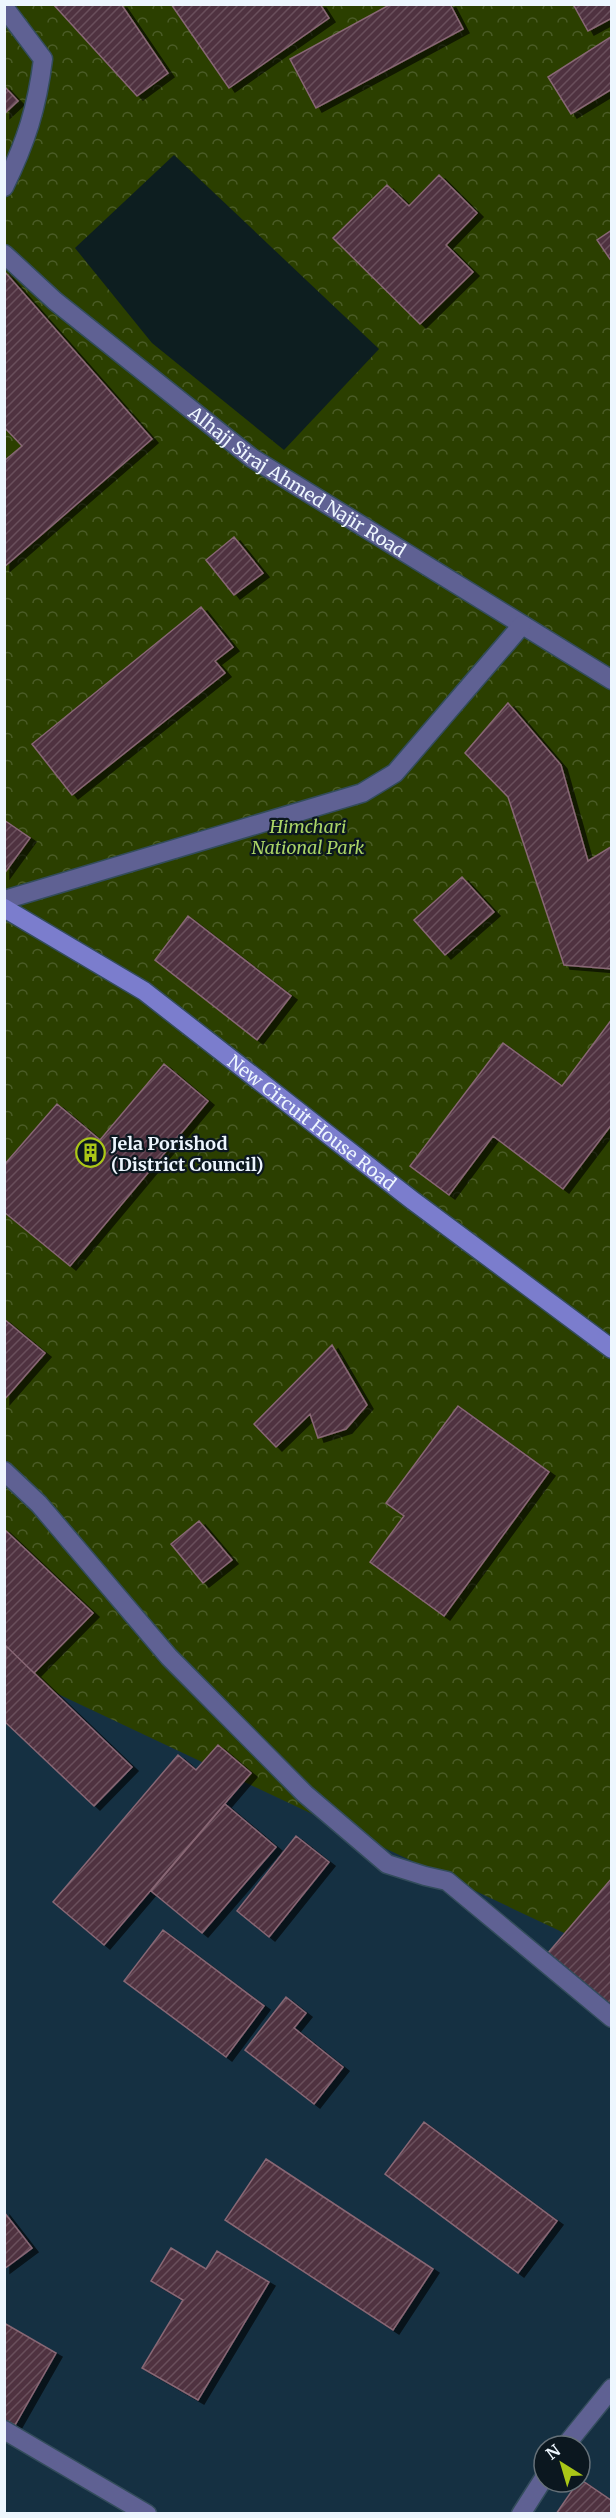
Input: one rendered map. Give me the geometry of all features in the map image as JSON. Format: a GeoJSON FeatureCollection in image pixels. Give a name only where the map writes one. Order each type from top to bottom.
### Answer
{"type":"FeatureCollection","features":[{"type":"Feature","properties":{"kind":"street"},"geometry":{"type":"LineString","coordinates":[[4,7],[44,59],[38,100],[24,147],[4,187]]}},
{"type":"Feature","properties":{"kind":"street","name":"Alhajj Siraj Ahmed Najir Road"},"geometry":{"type":"LineString","coordinates":[[4,254],[55,301],[252,458],[612,680]]}},
{"type":"Feature","properties":{"kind":"street"},"geometry":{"type":"LineString","coordinates":[[4,900],[362,794],[395,773],[522,626]]}},
{"type":"Feature","properties":{"kind":"street","name":"New Circuit House Road"},"geometry":{"type":"LineString","coordinates":[[4,908],[144,991],[412,1200],[612,1349]]}},
{"type":"Feature","properties":{"kind":"street"},"geometry":{"type":"LineString","coordinates":[[4,1471],[39,1504],[169,1658],[304,1794],[387,1864],[447,1881],[612,2019]]}},
{"type":"Feature","properties":{"kind":"street"},"geometry":{"type":"LineString","coordinates":[[575,2434],[612,2388]]}},
{"type":"Feature","properties":{"kind":"street"},"geometry":{"type":"LineString","coordinates":[[4,2430],[147,2514]]}},
{"type":"Feature","properties":{"kind":"street"},"geometry":{"type":"LineString","coordinates":[[520,2514],[533,2494]]}},
{"type":"Feature","properties":{"kind":"green space","name":"Himchari National Park"},"geometry":{"type":"Polygon","coordinates":[[[5,5],[611,5],[611,1955],[5,1669],[5,5]]]}},
{"type":"Feature","properties":{"kind":"shaded area"},"geometry":{"type":"Polygon","coordinates":[[[174,155],[379,349],[284,450],[152,343],[75,248],[174,155]]]}},
{"type":"Feature","properties":{"kind":"building"},"geometry":{"type":"Polygon","coordinates":[[[53,4],[121,4],[168,73],[137,96],[53,4]]]}},
{"type":"Feature","properties":{"kind":"building"},"geometry":{"type":"Polygon","coordinates":[[[171,4],[320,4],[329,18],[229,88],[171,4]]]}},
{"type":"Feature","properties":{"kind":"building"},"geometry":{"type":"Polygon","coordinates":[[[391,4],[450,4],[463,29],[316,108],[290,59],[391,4]]]}},
{"type":"Feature","properties":{"kind":"building"},"geometry":{"type":"Polygon","coordinates":[[[573,4],[612,4],[612,18],[588,31],[573,4]]]}},
{"type":"Feature","properties":{"kind":"building"},"geometry":{"type":"Polygon","coordinates":[[[612,36],[612,89],[571,114],[548,77],[612,36]]]}},
{"type":"Feature","properties":{"kind":"building"},"geometry":{"type":"Polygon","coordinates":[[[4,86],[18,101],[4,114],[4,86]]]}},
{"type":"Feature","properties":{"kind":"building"},"geometry":{"type":"Polygon","coordinates":[[[439,175],[477,213],[446,245],[473,272],[420,324],[333,238],[387,185],[409,206],[439,175]]]}},
{"type":"Feature","properties":{"kind":"building"},"geometry":{"type":"Polygon","coordinates":[[[612,230],[612,262],[597,240],[612,230]]]}},
{"type":"Feature","properties":{"kind":"building"},"geometry":{"type":"Polygon","coordinates":[[[4,271],[152,439],[4,567],[4,461],[22,446],[4,427],[4,271]]]}},
{"type":"Feature","properties":{"kind":"building"},"geometry":{"type":"Polygon","coordinates":[[[234,537],[263,573],[234,595],[206,560],[234,537]]]}},
{"type":"Feature","properties":{"kind":"building"},"geometry":{"type":"Polygon","coordinates":[[[201,607],[233,647],[215,661],[225,673],[72,795],[32,744],[201,607]]]}},
{"type":"Feature","properties":{"kind":"building"},"geometry":{"type":"Polygon","coordinates":[[[508,703],[561,765],[588,861],[612,846],[612,969],[564,965],[508,797],[465,753],[508,703]]]}},
{"type":"Feature","properties":{"kind":"building"},"geometry":{"type":"Polygon","coordinates":[[[4,820],[30,838],[4,874],[4,820]]]}},
{"type":"Feature","properties":{"kind":"building"},"geometry":{"type":"Polygon","coordinates":[[[462,877],[494,912],[445,955],[414,920],[462,877]]]}},
{"type":"Feature","properties":{"kind":"building"},"geometry":{"type":"Polygon","coordinates":[[[188,916],[291,996],[257,1040],[155,960],[188,916]]]}},
{"type":"Feature","properties":{"kind":"building"},"geometry":{"type":"Polygon","coordinates":[[[612,1019],[612,1124],[563,1189],[493,1136],[449,1195],[410,1166],[503,1043],[562,1086],[612,1019]]]}},
{"type":"Feature","properties":{"kind":"building","name":"Jela Porishod (District Council)"},"geometry":{"type":"Polygon","coordinates":[[[164,1064],[208,1101],[70,1266],[4,1212],[4,1165],[57,1104],[100,1140],[164,1064]]]}},
{"type":"Feature","properties":{"kind":"building"},"geometry":{"type":"Polygon","coordinates":[[[4,1319],[45,1353],[4,1400],[4,1319]]]}},
{"type":"Feature","properties":{"kind":"building"},"geometry":{"type":"Polygon","coordinates":[[[332,1345],[367,1405],[346,1429],[318,1438],[310,1414],[276,1447],[254,1424],[332,1345]]]}},
{"type":"Feature","properties":{"kind":"building"},"geometry":{"type":"Polygon","coordinates":[[[458,1406],[549,1472],[444,1616],[370,1562],[404,1516],[386,1503],[458,1406]]]}},
{"type":"Feature","properties":{"kind":"building"},"geometry":{"type":"Polygon","coordinates":[[[199,1521],[232,1560],[203,1583],[171,1544],[199,1521]]]}},
{"type":"Feature","properties":{"kind":"building"},"geometry":{"type":"Polygon","coordinates":[[[4,1529],[93,1613],[34,1673],[4,1644],[4,1529]]]}},
{"type":"Feature","properties":{"kind":"building"},"geometry":{"type":"Polygon","coordinates":[[[6,1646],[132,1767],[94,1806],[4,1721],[6,1646]]]}},
{"type":"Feature","properties":{"kind":"building"},"geometry":{"type":"Polygon","coordinates":[[[218,1745],[251,1773],[104,1945],[53,1902],[178,1755],[196,1770],[218,1745]]]}},
{"type":"Feature","properties":{"kind":"building"},"geometry":{"type":"Polygon","coordinates":[[[225,1804],[276,1847],[202,1933],[151,1891],[225,1804]]]}},
{"type":"Feature","properties":{"kind":"building"},"geometry":{"type":"Polygon","coordinates":[[[296,1836],[329,1862],[269,1937],[237,1911],[296,1836]]]}},
{"type":"Feature","properties":{"kind":"building"},"geometry":{"type":"Polygon","coordinates":[[[612,1878],[612,2007],[548,1953],[612,1878]]]}},
{"type":"Feature","properties":{"kind":"building"},"geometry":{"type":"Polygon","coordinates":[[[163,1930],[264,2006],[226,2057],[124,1981],[163,1930]]]}},
{"type":"Feature","properties":{"kind":"building"},"geometry":{"type":"Polygon","coordinates":[[[286,1997],[306,2013],[294,2028],[343,2067],[314,2104],[245,2050],[286,1997]]]}},
{"type":"Feature","properties":{"kind":"building"},"geometry":{"type":"Polygon","coordinates":[[[424,2122],[557,2221],[518,2273],[385,2174],[424,2122]]]}},
{"type":"Feature","properties":{"kind":"building"},"geometry":{"type":"Polygon","coordinates":[[[266,2159],[433,2269],[393,2330],[225,2220],[266,2159]]]}},
{"type":"Feature","properties":{"kind":"building"},"geometry":{"type":"Polygon","coordinates":[[[4,2212],[32,2248],[4,2269],[4,2212]]]}},
{"type":"Feature","properties":{"kind":"building"},"geometry":{"type":"Polygon","coordinates":[[[171,2248],[206,2269],[217,2251],[269,2282],[198,2400],[142,2368],[183,2300],[151,2281],[171,2248]]]}},
{"type":"Feature","properties":{"kind":"building"},"geometry":{"type":"Polygon","coordinates":[[[4,2323],[56,2353],[15,2425],[4,2420],[4,2323]]]}},
{"type":"Feature","properties":{"kind":"building"},"geometry":{"type":"Polygon","coordinates":[[[592,2487],[612,2501],[612,2514],[556,2514],[570,2494],[592,2494],[592,2487]]]}},
{"type":"Feature","properties":{"kind":"place","name":"Jela Porishod (District Council)"},"geometry":{"type":"Point","coordinates":[90,1153]}}]}
